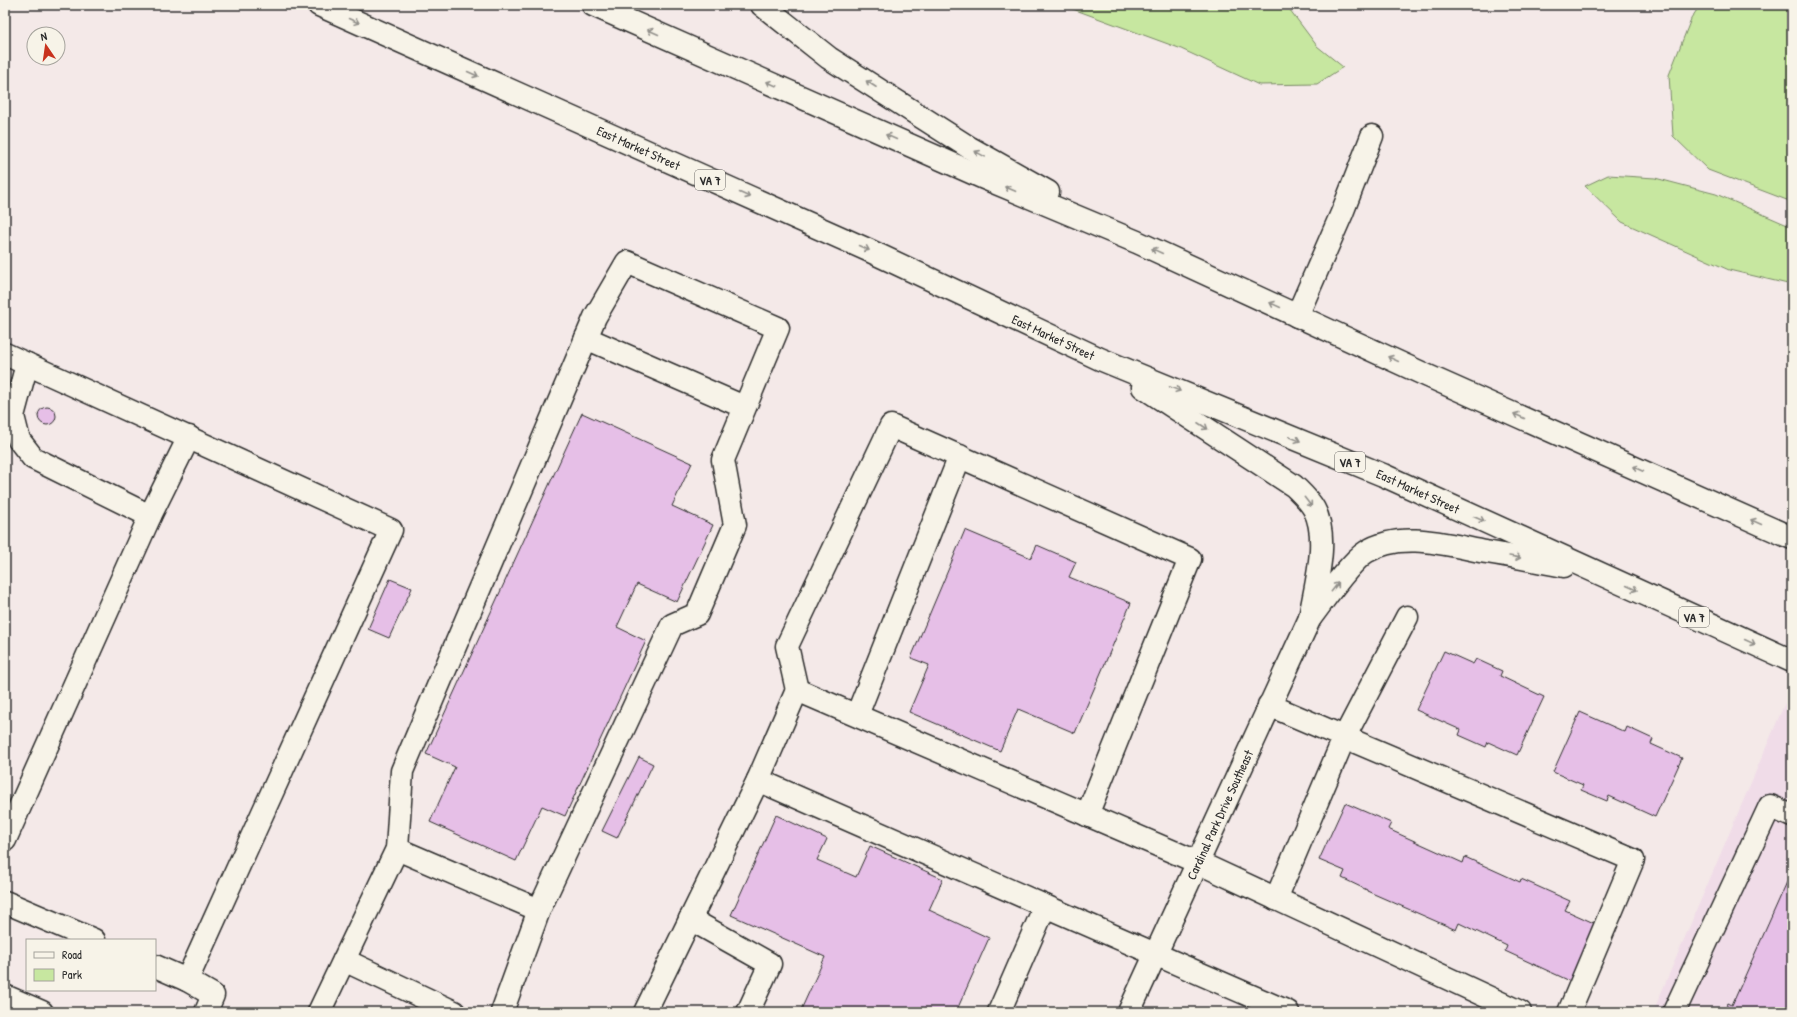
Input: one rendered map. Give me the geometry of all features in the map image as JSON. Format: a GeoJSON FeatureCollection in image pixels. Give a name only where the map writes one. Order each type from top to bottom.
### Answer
{"type":"FeatureCollection","features":[{"type":"Feature","properties":{"kind":"main road","name":"East Market Street"},"geometry":{"type":"LineString","coordinates":[[318,5],[868,250],[1100,358],[1383,475],[1792,661]]}},
{"type":"Feature","properties":{"kind":"main road"},"geometry":{"type":"LineString","coordinates":[[593,5],[984,178],[1137,242],[1297,316],[1792,538]]}},
{"type":"Feature","properties":{"kind":"main road"},"geometry":{"type":"LineString","coordinates":[[762,5],[829,58],[970,148],[1137,242]]}},
{"type":"Feature","properties":{"kind":"main road"},"geometry":{"type":"LineString","coordinates":[[1297,316],[1342,213],[1372,136]]}},
{"type":"Feature","properties":{"kind":"main road"},"geometry":{"type":"LineString","coordinates":[[319,1012],[396,849],[402,770],[595,317],[627,262],[778,328],[722,460],[735,524],[697,614],[672,625],[539,910],[502,1012]]}},
{"type":"Feature","properties":{"kind":"main road"},"geometry":{"type":"LineString","coordinates":[[586,338],[744,407]]}},
{"type":"Feature","properties":{"kind":"main road"},"geometry":{"type":"LineString","coordinates":[[5,354],[391,530],[187,980]]}},
{"type":"Feature","properties":{"kind":"main road"},"geometry":{"type":"LineString","coordinates":[[1100,358],[1294,486],[1306,499],[1318,520],[1322,538],[1310,618]]}},
{"type":"Feature","properties":{"kind":"main road"},"geometry":{"type":"LineString","coordinates":[[27,364],[14,416],[19,440],[33,458],[150,516]]}},
{"type":"Feature","properties":{"kind":"main road"},"geometry":{"type":"LineString","coordinates":[[645,1012],[758,780],[797,690],[787,646],[892,426],[1190,559],[1087,815]]}},
{"type":"Feature","properties":{"kind":"main road"},"geometry":{"type":"LineString","coordinates":[[5,840],[150,516],[189,438]]}},
{"type":"Feature","properties":{"kind":"main road"},"geometry":{"type":"LineString","coordinates":[[858,715],[960,456]]}},
{"type":"Feature","properties":{"kind":"main road"},"geometry":{"type":"LineString","coordinates":[[1310,618],[1356,559],[1373,548],[1405,540],[1429,541],[1596,572]]}},
{"type":"Feature","properties":{"kind":"main road"},"geometry":{"type":"LineString","coordinates":[[1276,899],[1344,738],[1407,617]]}},
{"type":"Feature","properties":{"kind":"main road","name":"Cardinal Park Drive Southeast"},"geometry":{"type":"LineString","coordinates":[[1129,1012],[1310,618]]}},
{"type":"Feature","properties":{"kind":"main road"},"geometry":{"type":"LineString","coordinates":[[797,690],[1197,862],[1520,1012]]}},
{"type":"Feature","properties":{"kind":"main road"},"geometry":{"type":"LineString","coordinates":[[1269,705],[1633,860],[1569,1012]]}},
{"type":"Feature","properties":{"kind":"main road"},"geometry":{"type":"LineString","coordinates":[[758,780],[1155,954],[1257,1006],[1288,1012]]}},
{"type":"Feature","properties":{"kind":"main road"},"geometry":{"type":"LineString","coordinates":[[1674,1012],[1770,806],[1792,816]]}},
{"type":"Feature","properties":{"kind":"main road"},"geometry":{"type":"LineString","coordinates":[[396,849],[539,910]]}},
{"type":"Feature","properties":{"kind":"main road"},"geometry":{"type":"LineString","coordinates":[[5,902],[92,939]]}},
{"type":"Feature","properties":{"kind":"main road"},"geometry":{"type":"LineString","coordinates":[[999,1012],[1045,906]]}},
{"type":"Feature","properties":{"kind":"main road"},"geometry":{"type":"LineString","coordinates":[[690,919],[770,964],[748,1012]]}},
{"type":"Feature","properties":{"kind":"main road"},"geometry":{"type":"LineString","coordinates":[[344,960],[454,1012]]}},
{"type":"Feature","properties":{"kind":"main road"},"geometry":{"type":"LineString","coordinates":[[156,966],[187,980],[213,995],[206,1012]]}},
{"type":"Feature","properties":{"kind":"main road"},"geometry":{"type":"LineString","coordinates":[[5,996],[42,1012]]}},
{"type":"Feature","properties":{"kind":"shaded area"},"geometry":{"type":"Polygon","coordinates":[[[1785,703],[1792,707],[1792,1012],[1653,1012],[1785,703]]]}},
{"type":"Feature","properties":{"kind":"green space"},"geometry":{"type":"Polygon","coordinates":[[[1062,5],[1291,5],[1290,10],[1317,46],[1343,67],[1317,84],[1259,85],[1179,48],[1062,5]]]}},
{"type":"Feature","properties":{"kind":"green space"},"geometry":{"type":"Polygon","coordinates":[[[1700,5],[1792,5],[1792,202],[1708,170],[1673,136],[1669,75],[1691,19],[1700,5]]]}},
{"type":"Feature","properties":{"kind":"green space"},"geometry":{"type":"Polygon","coordinates":[[[1608,175],[1655,178],[1716,194],[1792,227],[1792,285],[1729,270],[1622,222],[1585,186],[1608,175]]]}},
{"type":"Feature","properties":{"kind":"building"},"geometry":{"type":"Polygon","coordinates":[[[47,407],[53,410],[56,416],[53,422],[47,425],[41,422],[38,416],[41,410],[47,407]]]}},
{"type":"Feature","properties":{"kind":"building"},"geometry":{"type":"Polygon","coordinates":[[[582,413],[692,463],[672,506],[713,525],[677,602],[637,584],[617,627],[646,641],[565,816],[542,806],[516,861],[430,822],[455,767],[426,754],[582,413]]]}},
{"type":"Feature","properties":{"kind":"building"},"geometry":{"type":"Polygon","coordinates":[[[965,530],[1031,558],[1037,545],[1076,562],[1069,577],[1131,603],[1075,733],[1018,709],[1000,751],[909,712],[929,665],[911,658],[965,530]]]}},
{"type":"Feature","properties":{"kind":"building"},"geometry":{"type":"Polygon","coordinates":[[[390,579],[412,588],[389,638],[368,629],[390,579]]]}},
{"type":"Feature","properties":{"kind":"building"},"geometry":{"type":"Polygon","coordinates":[[[1444,651],[1473,664],[1476,659],[1502,671],[1500,676],[1544,697],[1517,755],[1488,742],[1486,747],[1459,735],[1461,730],[1416,710],[1444,651]]]}},
{"type":"Feature","properties":{"kind":"building"},"geometry":{"type":"Polygon","coordinates":[[[1580,712],[1625,732],[1627,727],[1653,739],[1651,744],[1682,758],[1655,817],[1609,796],[1607,801],[1581,790],[1583,785],[1553,772],[1580,712]]]}},
{"type":"Feature","properties":{"kind":"building"},"geometry":{"type":"Polygon","coordinates":[[[639,757],[653,764],[617,838],[602,831],[639,757]]]}},
{"type":"Feature","properties":{"kind":"building"},"geometry":{"type":"Polygon","coordinates":[[[1345,803],[1391,823],[1388,829],[1463,863],[1465,857],[1520,882],[1521,879],[1570,901],[1565,910],[1596,924],[1570,981],[1505,951],[1507,946],[1459,923],[1456,930],[1367,891],[1342,878],[1345,871],[1319,860],[1345,803]]]}},
{"type":"Feature","properties":{"kind":"building"},"geometry":{"type":"Polygon","coordinates":[[[776,815],[827,839],[817,860],[856,877],[870,846],[943,879],[929,910],[989,938],[956,1012],[800,1012],[825,957],[731,915],[776,815]]]}},
{"type":"Feature","properties":{"kind":"building"},"geometry":{"type":"Polygon","coordinates":[[[1787,882],[1792,884],[1792,1012],[1724,1012],[1728,1003],[1732,1005],[1787,882]]]}}]}
